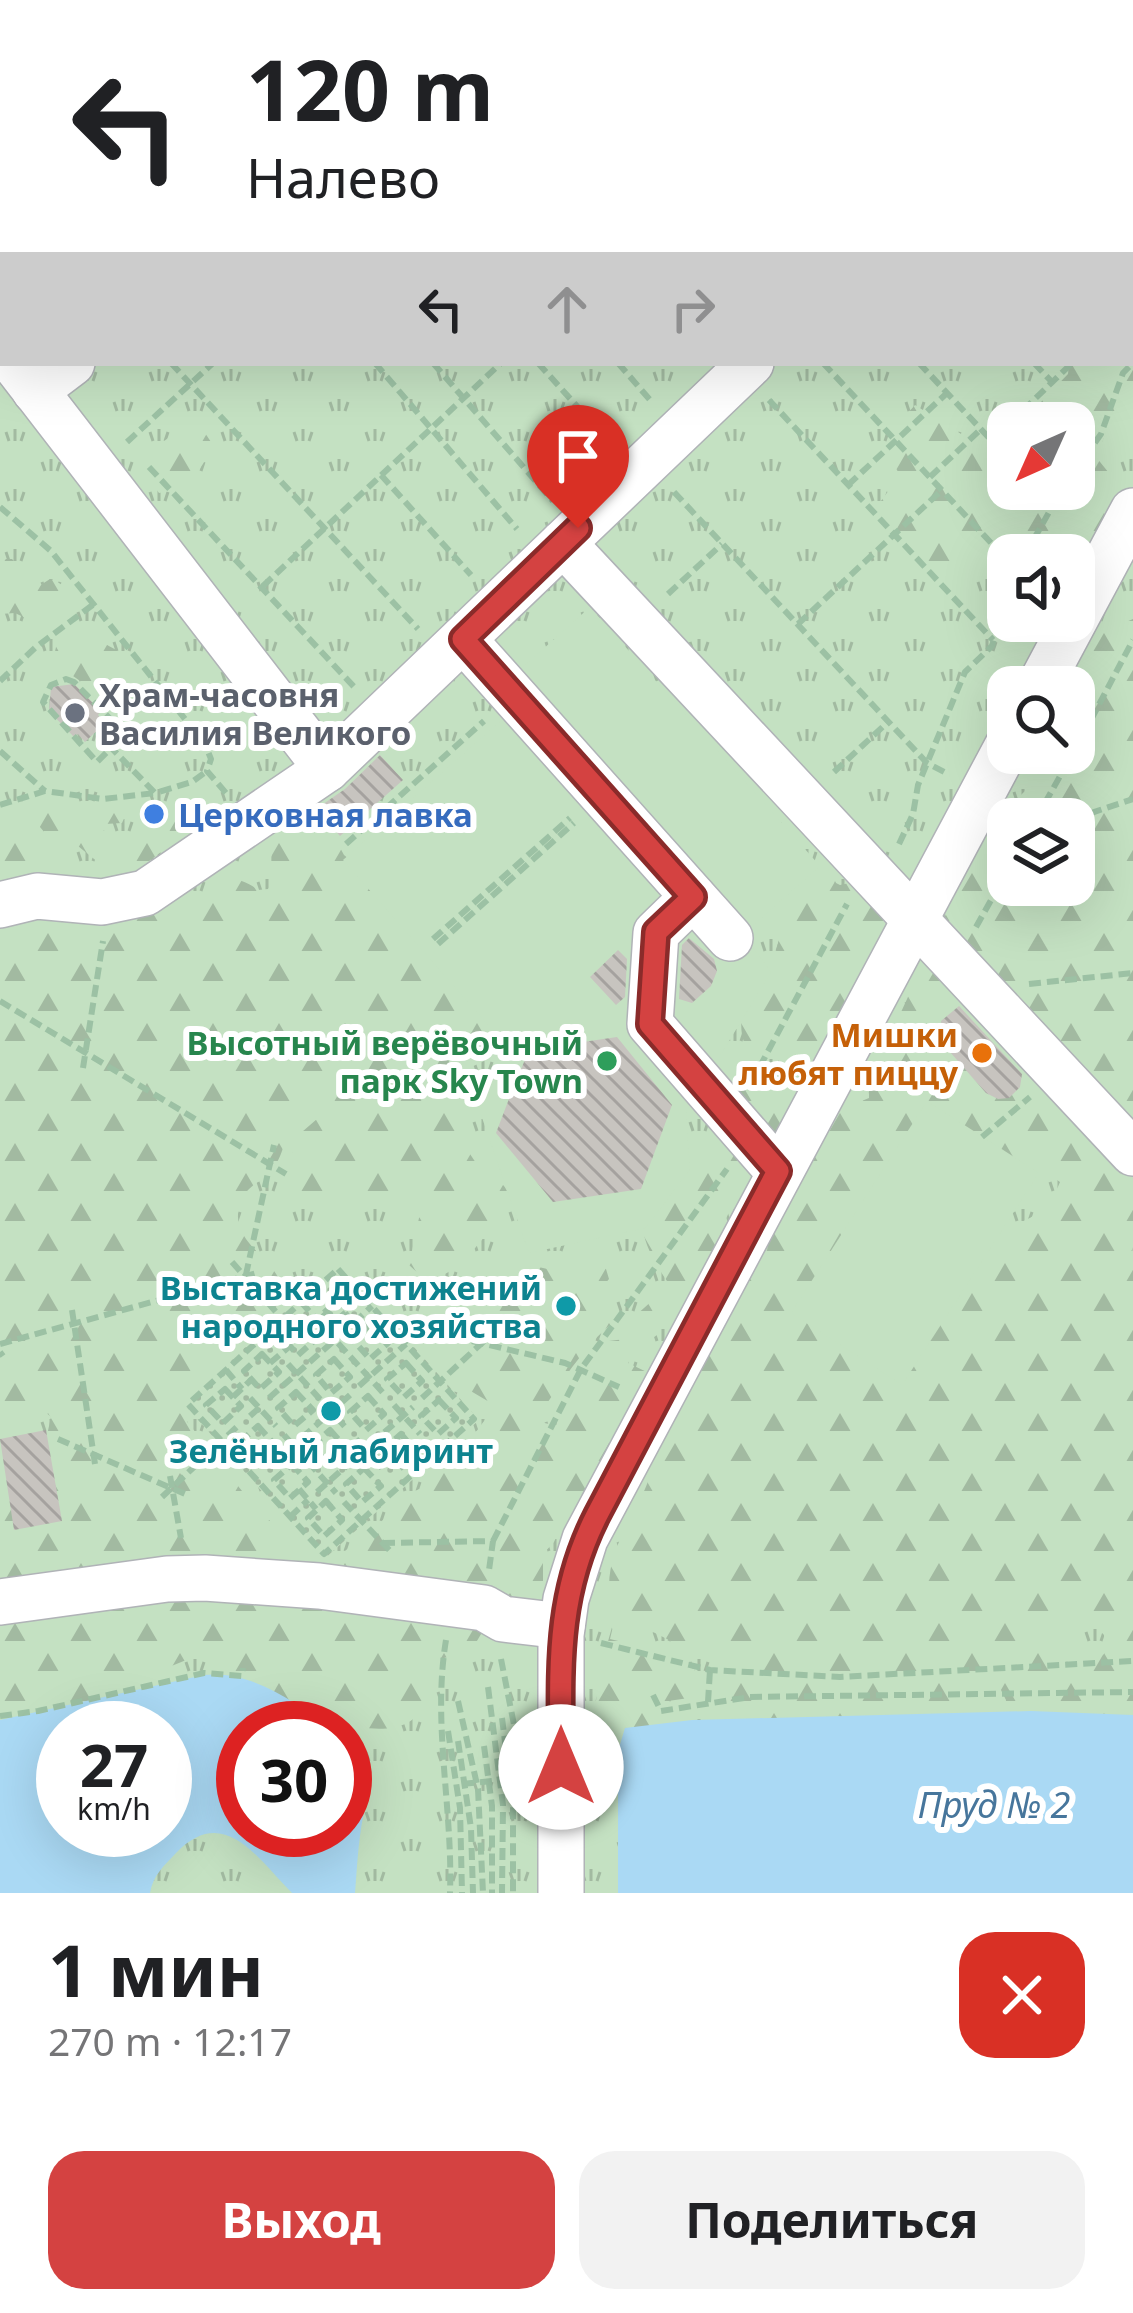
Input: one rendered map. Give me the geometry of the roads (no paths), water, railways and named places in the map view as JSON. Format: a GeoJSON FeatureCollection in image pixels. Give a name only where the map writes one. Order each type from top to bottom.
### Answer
{"type":"FeatureCollection","features":[{"type":"Feature","properties":{"kind":"street"},"geometry":{"type":"LineString","coordinates":[[25,377],[62,366]]}},
{"type":"Feature","properties":{"kind":"street"},"geometry":{"type":"LineString","coordinates":[[0,905],[37,896],[109,902],[133,898],[156,888],[327,769],[746,367]]}},
{"type":"Feature","properties":{"kind":"street"},"geometry":{"type":"LineString","coordinates":[[25,377],[111,455],[327,769]]}},
{"type":"Feature","properties":{"kind":"street"},"geometry":{"type":"LineString","coordinates":[[1050,666],[1133,511]]}},
{"type":"Feature","properties":{"kind":"street"},"geometry":{"type":"LineString","coordinates":[[562,544],[1133,1153]]}},
{"type":"Feature","properties":{"kind":"street"},"geometry":{"type":"LineString","coordinates":[[454,648],[513,694],[730,938]]}},
{"type":"Feature","properties":{"kind":"street"},"geometry":{"type":"LineString","coordinates":[[561,1893],[561,1630],[584,1539],[654,1405],[754,1142],[916,918],[993,774]]}},
{"type":"Feature","properties":{"kind":"street"},"geometry":{"type":"LineString","coordinates":[[693,897],[656,932],[650,1024],[754,1142]]}},
{"type":"Feature","properties":{"kind":"street"},"geometry":{"type":"LineString","coordinates":[[0,1602],[188,1578],[320,1586],[484,1608],[503,1618],[561,1630]]}},
{"type":"Feature","properties":{"kind":"water"},"geometry":{"type":"Polygon","coordinates":[[[222,1675],[256,1683],[291,1701],[216,1701],[216,1833],[193,1839],[192,1701],[86,1701],[222,1675]]]}},
{"type":"Feature","properties":{"kind":"water","name":"Пруд № 2"},"geometry":{"type":"Polygon","coordinates":[[[1031,1711],[1133,1715],[1133,1893],[618,1893],[618,1751],[625,1728],[692,1720],[1031,1711]]]}},
{"type":"Feature","properties":{"kind":"water"},"geometry":{"type":"Polygon","coordinates":[[[36,1712],[36,1857],[173,1857],[156,1876],[150,1893],[0,1893],[0,1720],[36,1712]]]}},
{"type":"Feature","properties":{"kind":"water"},"geometry":{"type":"Polygon","coordinates":[[[258,1857],[358,1857],[355,1893],[292,1893],[258,1857]]]}},
{"type":"Feature","properties":{"kind":"place","name":"Храм-часовня Василия Великого"},"geometry":{"type":"Point","coordinates":[75,713]}},
{"type":"Feature","properties":{"kind":"place","name":"Церковная лавка"},"geometry":{"type":"Point","coordinates":[154,814]}},
{"type":"Feature","properties":{"kind":"place","name":"Мишки любят пиццу"},"geometry":{"type":"Point","coordinates":[982,1053]}},
{"type":"Feature","properties":{"kind":"place","name":"Высотный верёвочный парк Sky Town"},"geometry":{"type":"Point","coordinates":[607,1061]}},
{"type":"Feature","properties":{"kind":"place","name":"Выставка достижений народного хозяйства"},"geometry":{"type":"Point","coordinates":[566,1306]}},
{"type":"Feature","properties":{"kind":"place","name":"Зелёный лабиринт"},"geometry":{"type":"Point","coordinates":[331,1411]}}]}
